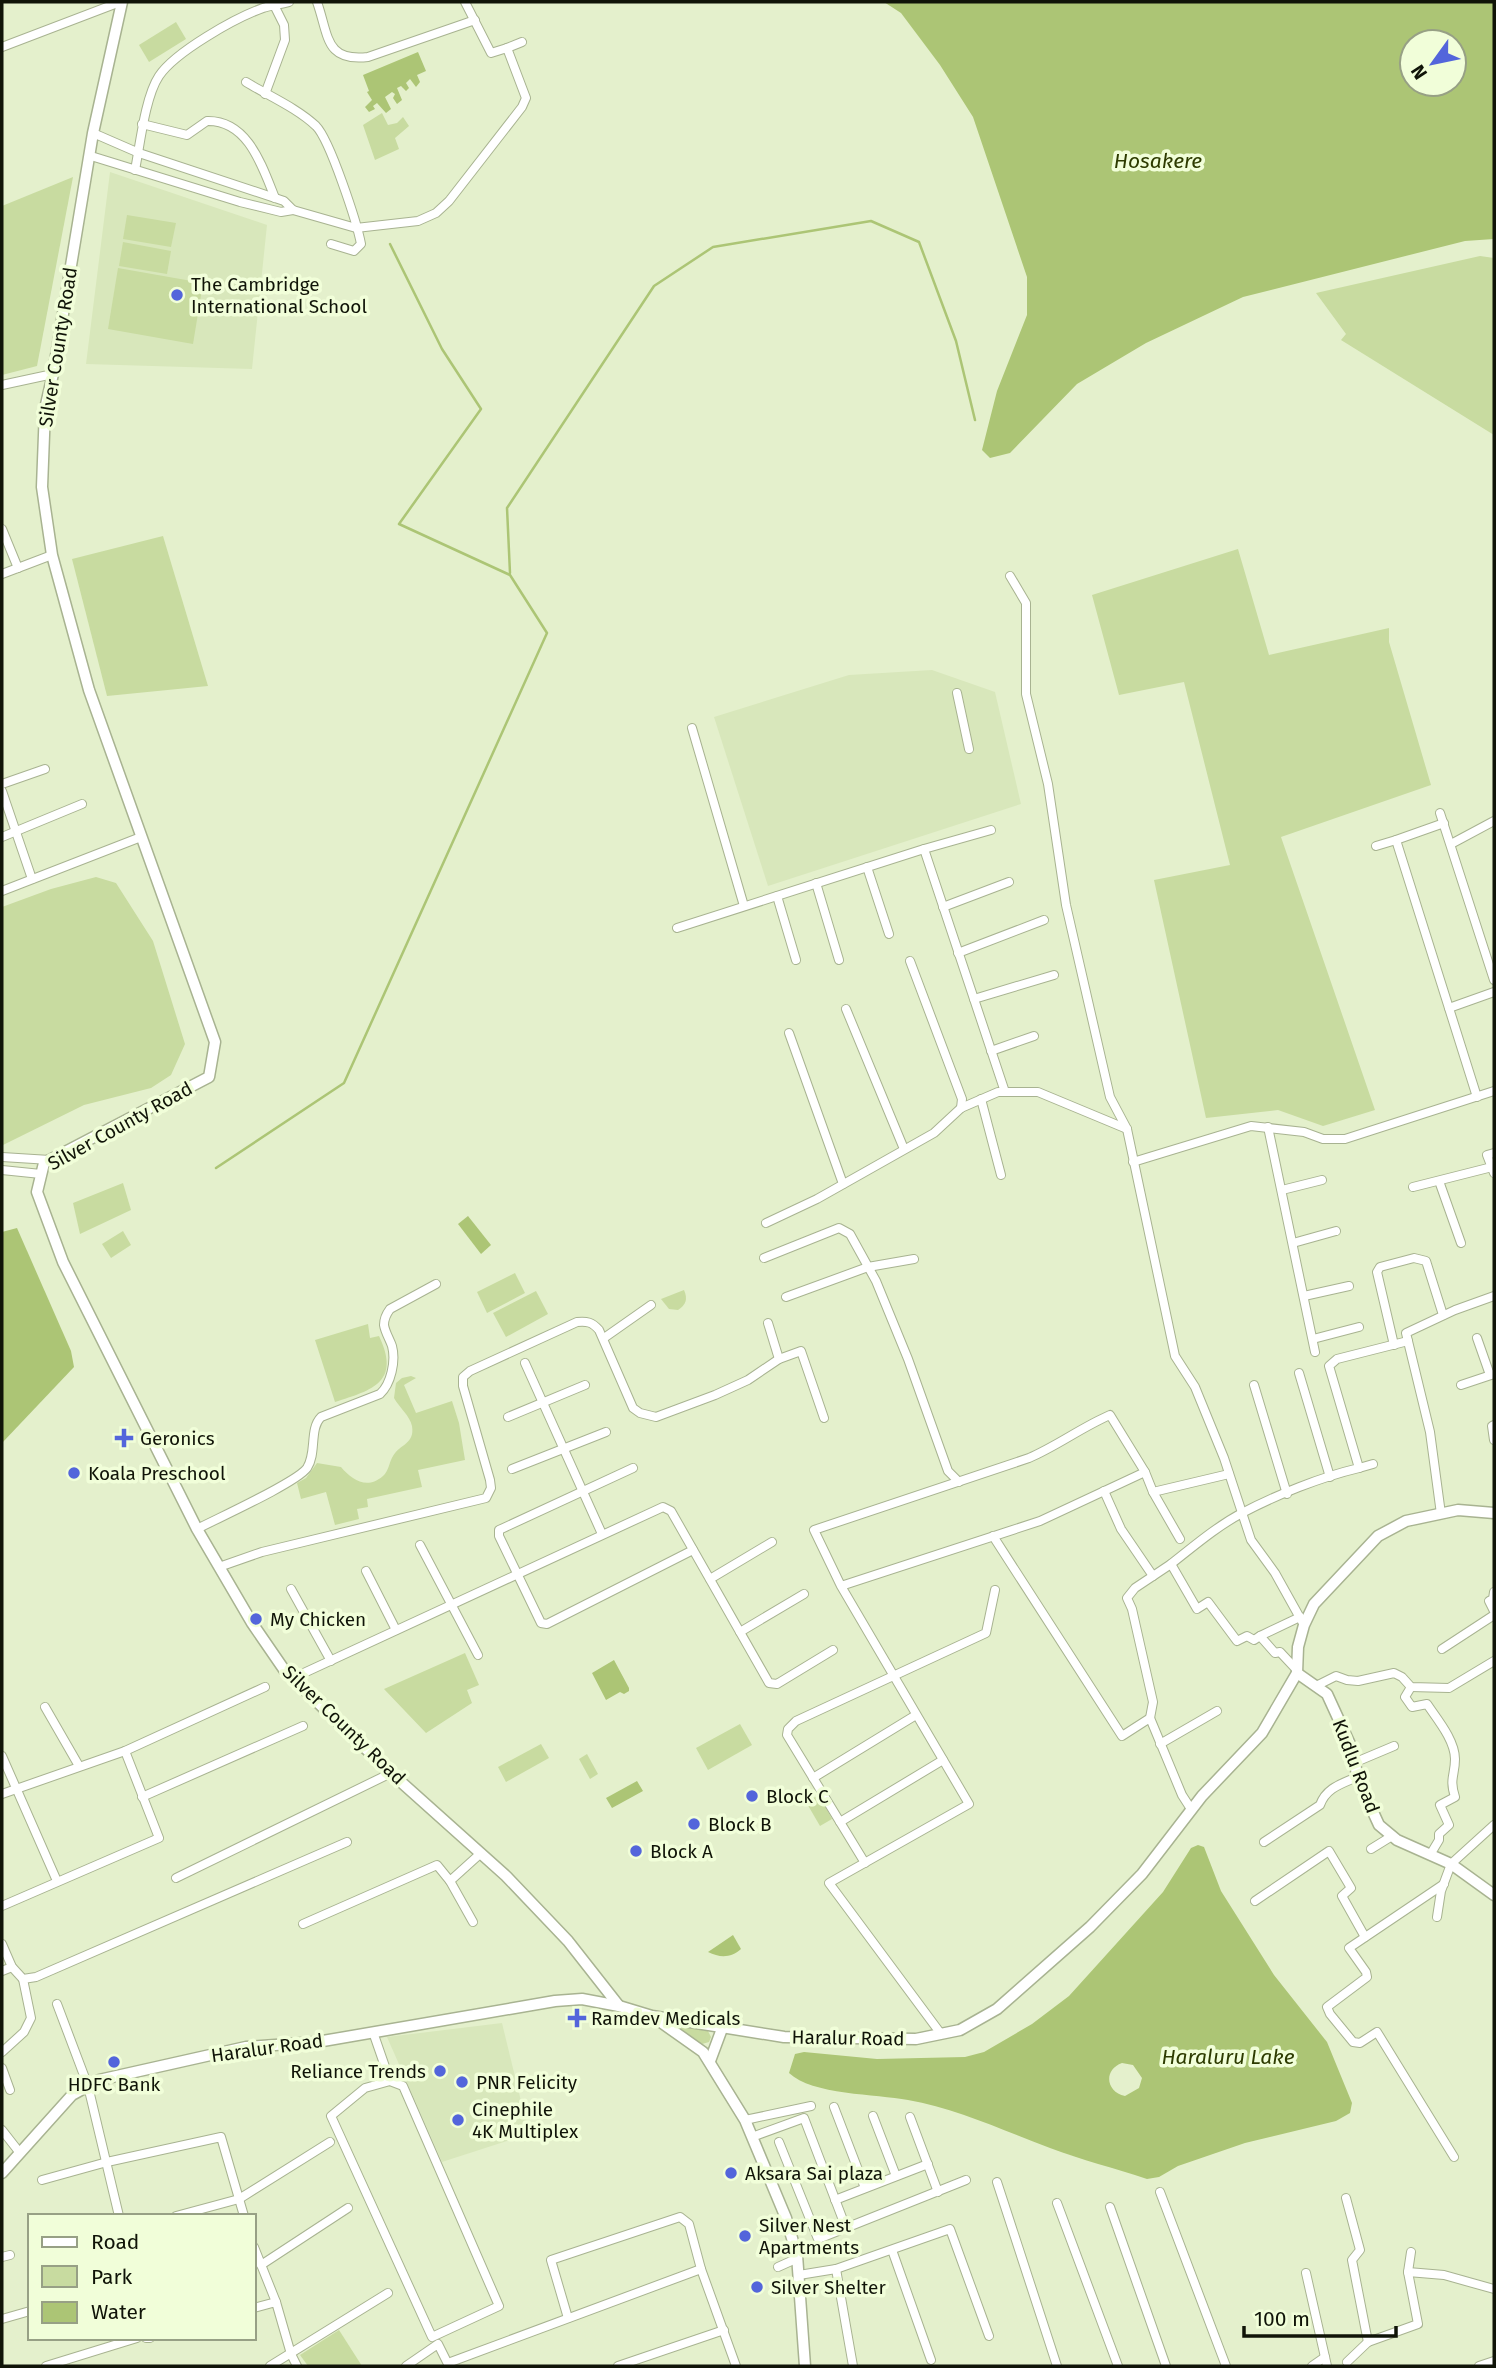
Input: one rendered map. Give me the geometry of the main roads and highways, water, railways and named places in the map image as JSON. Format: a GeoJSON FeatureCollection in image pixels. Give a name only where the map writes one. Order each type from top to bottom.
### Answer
{"type":"FeatureCollection","features":[{"type":"Feature","properties":{"kind":"water","name":"Hosakere"},"geometry":{"type":"Polygon","coordinates":[[[884,2],[1494,2],[1494,239],[1465,241],[1243,297],[1146,343],[1077,384],[1010,453],[990,458],[982,450],[997,391],[1027,315],[1027,277],[973,117],[940,65],[901,13],[884,2]]]}},
{"type":"Feature","properties":{"kind":"water"},"geometry":{"type":"Polygon","coordinates":[[[418,52],[426,71],[417,75],[420,82],[416,87],[410,79],[406,83],[409,88],[406,91],[401,86],[397,88],[402,100],[397,104],[392,92],[385,97],[391,109],[386,113],[377,103],[373,106],[375,109],[369,112],[365,107],[372,100],[363,75],[418,52]]]}},
{"type":"Feature","properties":{"kind":"water"},"geometry":{"type":"Polygon","coordinates":[[[468,1216],[491,1245],[481,1254],[458,1224],[468,1216]]]}},
{"type":"Feature","properties":{"kind":"water"},"geometry":{"type":"Polygon","coordinates":[[[17,1228],[71,1351],[74,1367],[2,1443],[2,1232],[17,1228]]]}},
{"type":"Feature","properties":{"kind":"water"},"geometry":{"type":"Polygon","coordinates":[[[614,1660],[629,1691],[624,1694],[620,1692],[606,1700],[592,1673],[614,1660]]]}},
{"type":"Feature","properties":{"kind":"water"},"geometry":{"type":"Polygon","coordinates":[[[637,1781],[643,1791],[612,1808],[606,1798],[637,1781]]]}},
{"type":"Feature","properties":{"kind":"water","name":"Haraluru Lake"},"geometry":{"type":"Polygon","coordinates":[[[1198,1845],[1204,1847],[1221,1891],[1274,1975],[1327,2042],[1352,2103],[1350,2113],[1336,2121],[1245,2143],[1178,2166],[1159,2177],[1147,2179],[1062,2152],[944,2108],[908,2100],[828,2090],[799,2080],[789,2073],[795,2054],[804,2052],[877,2059],[965,2057],[984,2052],[1032,2024],[1069,1996],[1163,1892],[1191,1848],[1198,1845]],[[1122,2063],[1116,2066],[1110,2075],[1111,2086],[1119,2094],[1125,2096],[1139,2088],[1142,2078],[1133,2065],[1122,2063]]]}},
{"type":"Feature","properties":{"kind":"water"},"geometry":{"type":"Polygon","coordinates":[[[733,1935],[741,1949],[737,1952],[725,1956],[708,1952],[733,1935]]]}},
{"type":"Feature","properties":{"kind":"waterway"},"geometry":{"type":"LineString","coordinates":[[510,573],[507,508],[654,286],[713,247],[871,221],[919,242],[956,341],[975,420]]}},
{"type":"Feature","properties":{"kind":"waterway"},"geometry":{"type":"LineString","coordinates":[[216,1168],[344,1083],[547,633],[510,575],[399,524],[481,409],[442,349],[390,244]]}},
{"type":"Feature","properties":{"kind":"place","name":"The Cambridge International School"},"geometry":{"type":"Point","coordinates":[177,295]}},
{"type":"Feature","properties":{"kind":"place","name":"Geronics"},"geometry":{"type":"Point","coordinates":[124,1438]}},
{"type":"Feature","properties":{"kind":"place","name":"Koala Preschool"},"geometry":{"type":"Point","coordinates":[74,1473]}},
{"type":"Feature","properties":{"kind":"place","name":"My Chicken"},"geometry":{"type":"Point","coordinates":[256,1619]}},
{"type":"Feature","properties":{"kind":"place","name":"Block C"},"geometry":{"type":"Point","coordinates":[752,1796]}},
{"type":"Feature","properties":{"kind":"place","name":"Block B"},"geometry":{"type":"Point","coordinates":[694,1824]}},
{"type":"Feature","properties":{"kind":"place","name":"Block A"},"geometry":{"type":"Point","coordinates":[636,1851]}},
{"type":"Feature","properties":{"kind":"place","name":"Ramdev Medicals"},"geometry":{"type":"Point","coordinates":[577,2018]}},
{"type":"Feature","properties":{"kind":"place","name":"HDFC Bank"},"geometry":{"type":"Point","coordinates":[114,2062]}},
{"type":"Feature","properties":{"kind":"place","name":"Reliance Trends"},"geometry":{"type":"Point","coordinates":[440,2071]}},
{"type":"Feature","properties":{"kind":"place","name":"PNR Felicity"},"geometry":{"type":"Point","coordinates":[462,2082]}},
{"type":"Feature","properties":{"kind":"place","name":"Cinephile 4K Multiplex"},"geometry":{"type":"Point","coordinates":[458,2120]}},
{"type":"Feature","properties":{"kind":"place","name":"Aksara Sai plaza"},"geometry":{"type":"Point","coordinates":[731,2173]}},
{"type":"Feature","properties":{"kind":"place","name":"Silver Nest Apartments"},"geometry":{"type":"Point","coordinates":[745,2236]}},
{"type":"Feature","properties":{"kind":"place","name":"Silver Shelter"},"geometry":{"type":"Point","coordinates":[757,2287]}}]}
